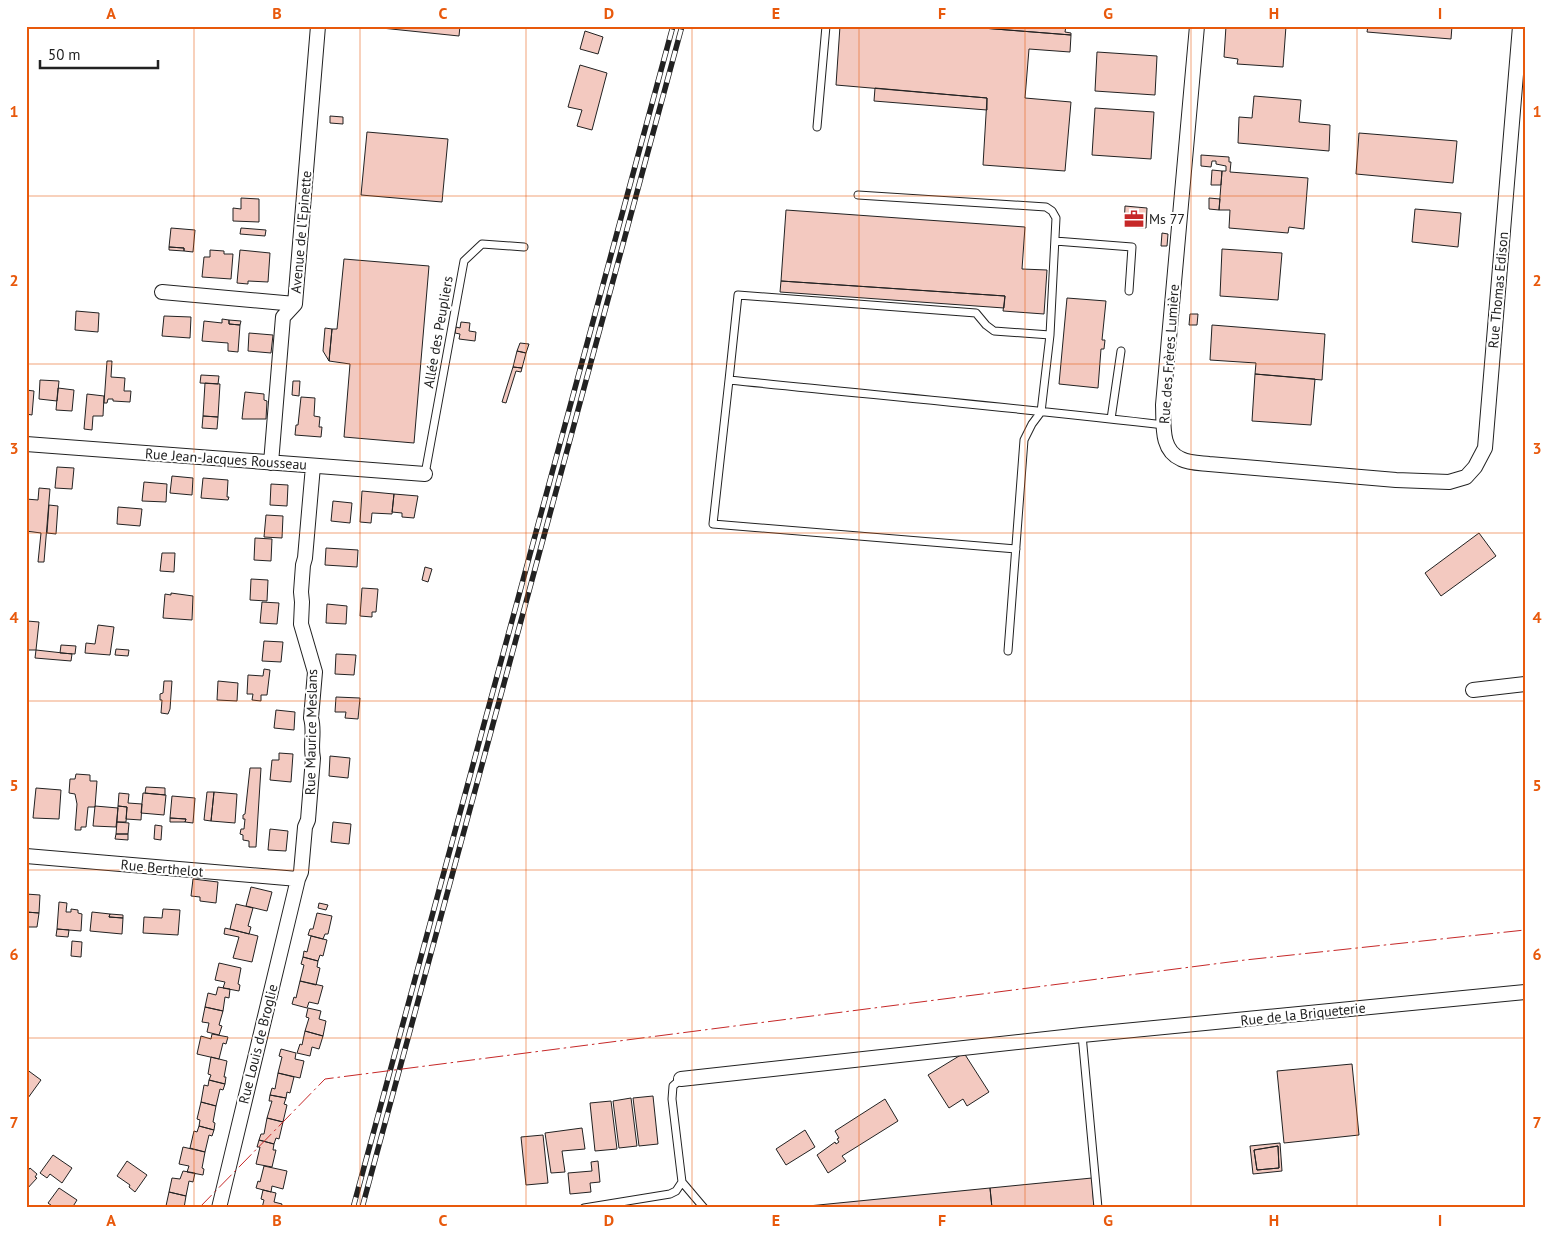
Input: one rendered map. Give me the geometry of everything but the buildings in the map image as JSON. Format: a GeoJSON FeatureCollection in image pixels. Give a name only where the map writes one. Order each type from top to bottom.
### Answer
{"type":"FeatureCollection","features":[{"type":"Feature","properties":{"kind":"street","name":"Avenue de l'Epinette"},"geometry":{"type":"LineString","coordinates":[[271,463],[283,317],[295,304],[318,26]]}},
{"type":"Feature","properties":{"kind":"street","name":"Rue des Frères Lumière"},"geometry":{"type":"LineString","coordinates":[[1197,26],[1163,405],[1164,440],[1172,454],[1182,460],[1396,480]]}},
{"type":"Feature","properties":{"kind":"street","name":"Rue Thomas Edison"},"geometry":{"type":"LineString","coordinates":[[1396,480],[1450,482],[1466,478],[1475,467],[1485,448],[1520,26]]}},
{"type":"Feature","properties":{"kind":"street"},"geometry":{"type":"LineString","coordinates":[[162,292],[295,304]]}},
{"type":"Feature","properties":{"kind":"street","name":"Rue Jean-Jacques Rousseau"},"geometry":{"type":"LineString","coordinates":[[26,444],[425,474]]}},
{"type":"Feature","properties":{"kind":"street","name":"Rue Maurice Meslans"},"geometry":{"type":"LineString","coordinates":[[298,880],[302,872],[313,758],[312,718],[315,672],[301,624],[301,592],[302,565],[306,558],[313,466]]}},
{"type":"Feature","properties":{"kind":"street"},"geometry":{"type":"LineString","coordinates":[[1473,690],[1525,684]]}},
{"type":"Feature","properties":{"kind":"street","name":"Rue Berthelot"},"geometry":{"type":"LineString","coordinates":[[26,856],[298,880]]}},
{"type":"Feature","properties":{"kind":"street","name":"Rue Louis de Broglie"},"geometry":{"type":"LineString","coordinates":[[219,1208],[298,880]]}},
{"type":"Feature","properties":{"kind":"street","name":"Rue de la Briqueterie"},"geometry":{"type":"LineString","coordinates":[[681,1079],[1082,1036],[1525,992]]}},
{"type":"Feature","properties":{"kind":"lane"},"geometry":{"type":"LineString","coordinates":[[817,127],[826,26]]}},
{"type":"Feature","properties":{"kind":"lane"},"geometry":{"type":"LineString","coordinates":[[858,195],[1046,207],[1052,211],[1056,218],[1050,335],[1041,412],[1024,440],[1008,651]]}},
{"type":"Feature","properties":{"kind":"lane"},"geometry":{"type":"LineString","coordinates":[[1055,241],[1132,248],[1129,291]]}},
{"type":"Feature","properties":{"kind":"lane","name":"Allée des Peupliers"},"geometry":{"type":"LineString","coordinates":[[425,474],[464,261],[482,244],[524,248]]}},
{"type":"Feature","properties":{"kind":"lane"},"geometry":{"type":"LineString","coordinates":[[1016,548],[713,524],[738,296],[976,314],[994,331],[1050,335]]}},
{"type":"Feature","properties":{"kind":"lane"},"geometry":{"type":"LineString","coordinates":[[1111,419],[1121,351]]}},
{"type":"Feature","properties":{"kind":"lane"},"geometry":{"type":"LineString","coordinates":[[729,380],[1164,425]]}},
{"type":"Feature","properties":{"kind":"lane"},"geometry":{"type":"LineString","coordinates":[[1082,1036],[1098,1208]]}},
{"type":"Feature","properties":{"kind":"lane"},"geometry":{"type":"LineString","coordinates":[[681,1079],[673,1086],[672,1099],[682,1182],[704,1208]]}},
{"type":"Feature","properties":{"kind":"lane"},"geometry":{"type":"LineString","coordinates":[[584,1208],[670,1194],[676,1191],[682,1182]]}},
{"type":"Feature","properties":{"kind":"railway"},"geometry":{"type":"LineString","coordinates":[[353,1208],[673,26]]}},
{"type":"Feature","properties":{"kind":"railway"},"geometry":{"type":"LineString","coordinates":[[362,1208],[682,26]]}},
{"type":"Feature","properties":{"kind":"power"},"geometry":{"type":"LineString","coordinates":[[199,1208],[325,1079],[1245,960],[1525,930]]}},
{"type":"Feature","properties":{"kind":"place","name":"Ms 77"},"geometry":{"type":"Point","coordinates":[1134,219]}}]}
